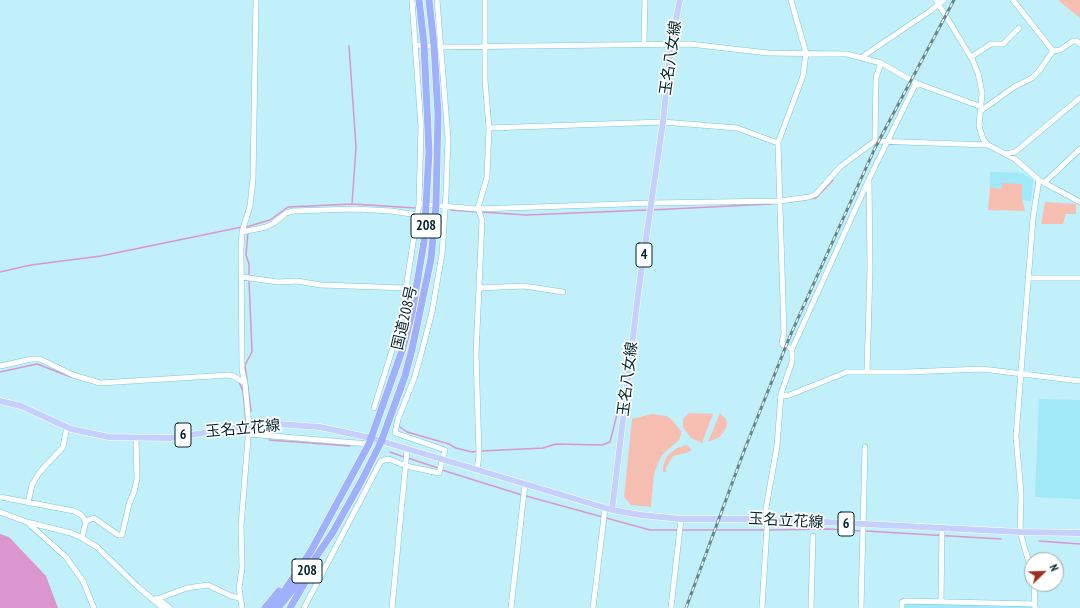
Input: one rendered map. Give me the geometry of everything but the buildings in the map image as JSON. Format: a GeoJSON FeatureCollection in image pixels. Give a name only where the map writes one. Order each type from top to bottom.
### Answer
{"type":"FeatureCollection","features":[{"type":"Feature","properties":{"kind":"highway","name":"国道208号"},"geometry":{"type":"LineString","coordinates":[[273,608],[311,551],[318,535],[352,478],[370,441],[403,348],[412,313],[422,258],[428,204],[429,152],[420,45],[419,0]]}},
{"type":"Feature","properties":{"kind":"highway","name":"国道208号"},"geometry":{"type":"LineString","coordinates":[[278,608],[299,582],[333,532],[381,442],[405,376],[421,314],[431,259],[436,205],[438,46],[429,0]]}},
{"type":"Feature","properties":{"kind":"highway"},"geometry":{"type":"LineString","coordinates":[[290,608],[333,532]]}},
{"type":"Feature","properties":{"kind":"highway"},"geometry":{"type":"LineString","coordinates":[[265,608],[318,535]]}},
{"type":"Feature","properties":{"kind":"main road","name":"玉名八女線"},"geometry":{"type":"LineString","coordinates":[[607,511],[652,203],[663,122],[671,44],[680,0]]}},
{"type":"Feature","properties":{"kind":"main road","name":"玉名立花線"},"geometry":{"type":"LineString","coordinates":[[0,400],[21,406],[67,427],[109,437],[170,438],[249,426],[277,424],[307,425],[370,441]]}},
{"type":"Feature","properties":{"kind":"main road"},"geometry":{"type":"LineString","coordinates":[[370,441],[381,442],[525,484],[607,511]]}},
{"type":"Feature","properties":{"kind":"main road","name":"玉名立花線"},"geometry":{"type":"LineString","coordinates":[[607,511],[681,519],[766,519],[864,525],[942,534],[1020,532],[1080,533]]}},
{"type":"Feature","properties":{"kind":"street"},"geometry":{"type":"LineString","coordinates":[[242,608],[240,598],[243,499],[249,426],[245,383],[242,370],[242,231],[246,223],[250,206],[253,179],[256,0]]}},
{"type":"Feature","properties":{"kind":"street"},"geometry":{"type":"LineString","coordinates":[[374,408],[394,344],[411,265],[418,215],[420,45],[412,0]]}},
{"type":"Feature","properties":{"kind":"street"},"geometry":{"type":"LineString","coordinates":[[304,608],[380,461],[389,459],[406,466],[439,473],[445,450],[395,433],[398,419],[414,379],[432,312],[442,254],[448,138],[438,46],[437,0]]}},
{"type":"Feature","properties":{"kind":"street"},"geometry":{"type":"LineString","coordinates":[[476,470],[479,455],[476,353],[482,220],[478,208],[487,177],[489,128],[485,80],[485,0]]}},
{"type":"Feature","properties":{"kind":"street"},"geometry":{"type":"LineString","coordinates":[[644,43],[645,0]]}},
{"type":"Feature","properties":{"kind":"street"},"geometry":{"type":"LineString","coordinates":[[791,0],[806,53],[803,76],[778,143],[784,334],[782,342],[783,345],[792,349]]}},
{"type":"Feature","properties":{"kind":"street"},"geometry":{"type":"LineString","coordinates":[[862,57],[938,2],[944,0]]}},
{"type":"Feature","properties":{"kind":"street"},"geometry":{"type":"LineString","coordinates":[[1013,0],[1053,51]]}},
{"type":"Feature","properties":{"kind":"street"},"geometry":{"type":"LineString","coordinates":[[938,2],[971,57],[978,73],[981,87],[982,108],[979,126],[983,139],[988,145],[1015,159],[1042,182],[1080,202]]}},
{"type":"Feature","properties":{"kind":"street"},"geometry":{"type":"LineString","coordinates":[[971,57],[991,44],[1003,44],[1019,28]]}},
{"type":"Feature","properties":{"kind":"street"},"geometry":{"type":"LineString","coordinates":[[982,108],[1014,87],[1032,78],[1039,72],[1053,51],[1060,50],[1073,41],[1077,41],[1080,44]]}},
{"type":"Feature","properties":{"kind":"street"},"geometry":{"type":"LineString","coordinates":[[420,45],[485,47],[644,43],[690,44],[768,53],[847,54],[881,63],[916,83],[982,108]]}},
{"type":"Feature","properties":{"kind":"street"},"geometry":{"type":"LineString","coordinates":[[875,141],[876,78],[881,63]]}},
{"type":"Feature","properties":{"kind":"street"},"geometry":{"type":"LineString","coordinates":[[762,608],[769,486],[777,446],[781,394],[792,362],[792,349],[869,179],[916,83]]}},
{"type":"Feature","properties":{"kind":"street"},"geometry":{"type":"LineString","coordinates":[[1006,154],[1015,152],[1080,98]]}},
{"type":"Feature","properties":{"kind":"street"},"geometry":{"type":"LineString","coordinates":[[489,128],[663,122],[737,128],[778,143]]}},
{"type":"Feature","properties":{"kind":"street"},"geometry":{"type":"LineString","coordinates":[[419,204],[478,208],[779,201],[809,197],[816,194],[841,166],[875,141],[988,145]]}},
{"type":"Feature","properties":{"kind":"street"},"geometry":{"type":"LineString","coordinates":[[1026,552],[1020,532],[1021,494],[1016,436],[1022,373],[1021,356],[1029,278],[1033,218],[1042,182],[1080,149]]}},
{"type":"Feature","properties":{"kind":"street"},"geometry":{"type":"LineString","coordinates":[[867,371],[870,269],[869,179]]}},
{"type":"Feature","properties":{"kind":"street"},"geometry":{"type":"LineString","coordinates":[[242,231],[270,225],[286,213],[293,211],[355,209],[391,211],[418,215]]}},
{"type":"Feature","properties":{"kind":"street"},"geometry":{"type":"LineString","coordinates":[[242,277],[278,282],[297,281],[321,285],[406,288]]}},
{"type":"Feature","properties":{"kind":"street"},"geometry":{"type":"LineString","coordinates":[[1029,278],[1080,278]]}},
{"type":"Feature","properties":{"kind":"street"},"geometry":{"type":"LineString","coordinates":[[479,288],[524,286],[564,292]]}},
{"type":"Feature","properties":{"kind":"street"},"geometry":{"type":"LineString","coordinates":[[0,366],[32,359],[40,359],[73,375],[100,383],[229,375],[234,376],[245,383]]}},
{"type":"Feature","properties":{"kind":"street"},"geometry":{"type":"LineString","coordinates":[[781,394],[787,396],[841,373],[867,371],[907,372],[982,368],[1080,381]]}},
{"type":"Feature","properties":{"kind":"street"},"geometry":{"type":"LineString","coordinates":[[28,503],[32,485],[39,473],[63,447],[67,427]]}},
{"type":"Feature","properties":{"kind":"street"},"geometry":{"type":"LineString","coordinates":[[248,434],[370,441]]}},
{"type":"Feature","properties":{"kind":"street"},"geometry":{"type":"LineString","coordinates":[[86,520],[94,518],[118,535],[122,535],[129,504],[137,479],[136,438]]}},
{"type":"Feature","properties":{"kind":"street"},"geometry":{"type":"LineString","coordinates":[[861,608],[865,448]]}},
{"type":"Feature","properties":{"kind":"street"},"geometry":{"type":"LineString","coordinates":[[392,608],[407,450]]}},
{"type":"Feature","properties":{"kind":"street"},"geometry":{"type":"LineString","coordinates":[[511,608],[525,484]]}},
{"type":"Feature","properties":{"kind":"street"},"geometry":{"type":"LineString","coordinates":[[0,497],[74,511],[86,520]]}},
{"type":"Feature","properties":{"kind":"street"},"geometry":{"type":"LineString","coordinates":[[592,608],[603,522],[607,511]]}},
{"type":"Feature","properties":{"kind":"street"},"geometry":{"type":"LineString","coordinates":[[0,512],[27,522],[71,533],[82,538],[97,547],[138,588],[163,608]]}},
{"type":"Feature","properties":{"kind":"street"},"geometry":{"type":"LineString","coordinates":[[671,608],[681,519]]}},
{"type":"Feature","properties":{"kind":"street"},"geometry":{"type":"LineString","coordinates":[[82,538],[86,520]]}},
{"type":"Feature","properties":{"kind":"street"},"geometry":{"type":"LineString","coordinates":[[27,522],[66,557],[83,581],[94,608]]}},
{"type":"Feature","properties":{"kind":"street"},"geometry":{"type":"LineString","coordinates":[[941,601],[942,534]]}},
{"type":"Feature","properties":{"kind":"street"},"geometry":{"type":"LineString","coordinates":[[811,608],[813,536]]}},
{"type":"Feature","properties":{"kind":"street"},"geometry":{"type":"LineString","coordinates":[[150,597],[160,598],[187,588],[208,585],[231,596],[240,598]]}},
{"type":"Feature","properties":{"kind":"street"},"geometry":{"type":"LineString","coordinates":[[902,608],[902,602],[906,601],[941,601],[1035,606],[1034,592]]}},
{"type":"Feature","properties":{"kind":"street"},"geometry":{"type":"LineString","coordinates":[[160,598],[170,608]]}},
{"type":"Feature","properties":{"kind":"shaded area"},"geometry":{"type":"Polygon","coordinates":[[[1058,0],[1080,0],[1080,18],[1058,0]]]}},
{"type":"Feature","properties":{"kind":"shaded area"},"geometry":{"type":"Polygon","coordinates":[[[990,172],[1024,173],[1024,175],[1033,181],[1031,201],[1022,200],[1022,184],[1002,189],[990,187],[990,172]]]}},
{"type":"Feature","properties":{"kind":"shaded area"},"geometry":{"type":"Polygon","coordinates":[[[1002,183],[1022,184],[1022,199],[1025,211],[988,210],[990,187],[1002,189],[1002,183]]]}},
{"type":"Feature","properties":{"kind":"shaded area"},"geometry":{"type":"Polygon","coordinates":[[[1045,202],[1076,204],[1076,214],[1066,214],[1063,224],[1041,224],[1045,202]]]}},
{"type":"Feature","properties":{"kind":"shaded area"},"geometry":{"type":"Polygon","coordinates":[[[1039,399],[1080,400],[1080,499],[1035,497],[1039,399]]]}},
{"type":"Feature","properties":{"kind":"shaded area"},"geometry":{"type":"Polygon","coordinates":[[[689,413],[713,414],[702,443],[691,438],[683,427],[683,419],[689,413]]]}},
{"type":"Feature","properties":{"kind":"shaded area"},"geometry":{"type":"Polygon","coordinates":[[[720,413],[726,419],[727,426],[720,437],[708,442],[720,413]]]}},
{"type":"Feature","properties":{"kind":"shaded area"},"geometry":{"type":"Polygon","coordinates":[[[652,414],[667,416],[681,431],[681,435],[679,440],[663,454],[659,461],[654,474],[651,507],[631,505],[624,497],[632,419],[652,414]]]}},
{"type":"Feature","properties":{"kind":"shaded area"},"geometry":{"type":"Polygon","coordinates":[[[687,445],[692,450],[673,456],[666,468],[666,472],[663,472],[663,466],[667,456],[677,448],[687,445]]]}},
{"type":"Feature","properties":{"kind":"shaded area"},"geometry":{"type":"Polygon","coordinates":[[[0,534],[9,537],[46,576],[58,608],[0,608],[0,534]]]}},
{"type":"Feature","properties":{"kind":"shaded area"},"geometry":{"type":"Polygon","coordinates":[[[906,602],[1032,605],[1033,608],[903,608],[903,604],[906,602]]]}},
{"type":"Feature","properties":{"kind":"waterway"},"geometry":{"type":"LineString","coordinates":[[349,46],[356,147],[352,204]]}},
{"type":"Feature","properties":{"kind":"waterway"},"geometry":{"type":"LineString","coordinates":[[789,202],[816,198],[833,180]]}},
{"type":"Feature","properties":{"kind":"waterway"},"geometry":{"type":"LineString","coordinates":[[246,227],[270,220],[288,207],[352,204],[416,208]]}},
{"type":"Feature","properties":{"kind":"waterway"},"geometry":{"type":"LineString","coordinates":[[651,210],[771,204]]}},
{"type":"Feature","properties":{"kind":"waterway"},"geometry":{"type":"LineString","coordinates":[[451,210],[478,212]]}},
{"type":"Feature","properties":{"kind":"waterway"},"geometry":{"type":"LineString","coordinates":[[481,212],[526,215],[647,210]]}},
{"type":"Feature","properties":{"kind":"waterway"},"geometry":{"type":"LineString","coordinates":[[0,272],[31,265],[101,256],[242,227]]}},
{"type":"Feature","properties":{"kind":"waterway"},"geometry":{"type":"LineString","coordinates":[[248,232],[246,255],[249,264],[249,276]]}},
{"type":"Feature","properties":{"kind":"waterway"},"geometry":{"type":"LineString","coordinates":[[249,280],[252,352],[245,365],[251,411]]}},
{"type":"Feature","properties":{"kind":"waterway"},"geometry":{"type":"LineString","coordinates":[[0,372],[37,364],[71,377]]}},
{"type":"Feature","properties":{"kind":"waterway"},"geometry":{"type":"LineString","coordinates":[[239,382],[243,391],[246,423]]}},
{"type":"Feature","properties":{"kind":"waterway"},"geometry":{"type":"LineString","coordinates":[[481,451],[543,448],[556,444],[602,445],[610,442],[620,402]]}},
{"type":"Feature","properties":{"kind":"waterway"},"geometry":{"type":"LineString","coordinates":[[400,427],[407,432],[449,444],[456,448],[472,452],[477,451]]}},
{"type":"Feature","properties":{"kind":"waterway"},"geometry":{"type":"LineString","coordinates":[[269,440],[350,446]]}},
{"type":"Feature","properties":{"kind":"waterway"},"geometry":{"type":"LineString","coordinates":[[390,452],[404,457]]}},
{"type":"Feature","properties":{"kind":"waterway"},"geometry":{"type":"LineString","coordinates":[[408,458],[438,468]]}},
{"type":"Feature","properties":{"kind":"waterway"},"geometry":{"type":"LineString","coordinates":[[442,470],[522,495]]}},
{"type":"Feature","properties":{"kind":"waterway"},"geometry":{"type":"LineString","coordinates":[[526,496],[650,530],[765,530]]}},
{"type":"Feature","properties":{"kind":"waterway"},"geometry":{"type":"LineString","coordinates":[[769,530],[828,529],[861,531]]}},
{"type":"Feature","properties":{"kind":"waterway"},"geometry":{"type":"LineString","coordinates":[[865,531],[1001,539]]}},
{"type":"Feature","properties":{"kind":"waterway"},"geometry":{"type":"LineString","coordinates":[[1039,541],[1080,544]]}},
{"type":"Feature","properties":{"kind":"railway"},"geometry":{"type":"LineString","coordinates":[[686,608],[744,451],[790,336],[875,148],[954,0]]}}]}
